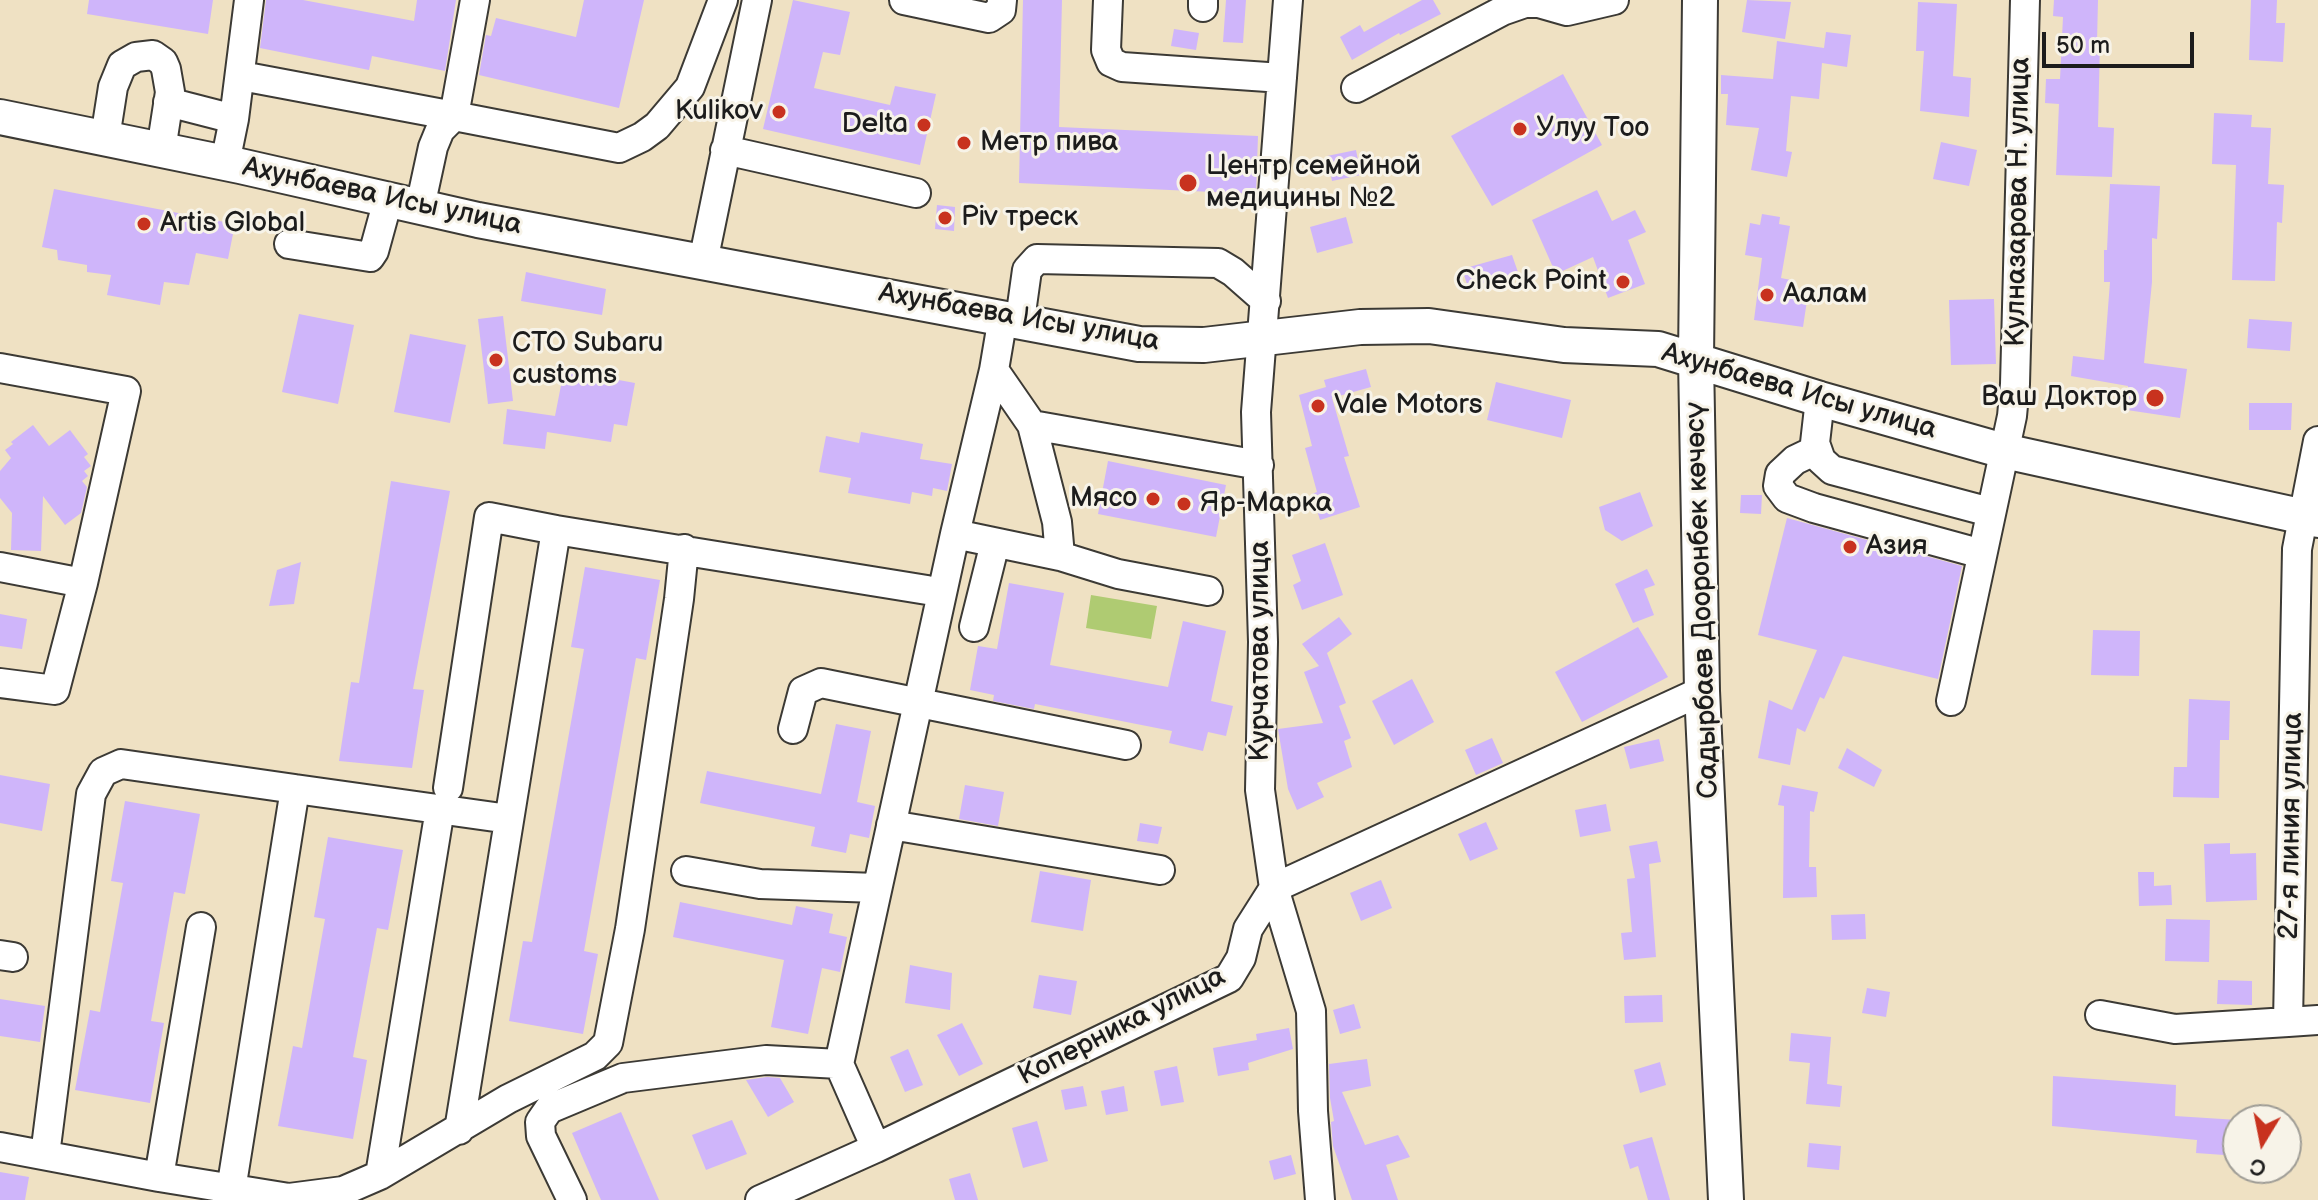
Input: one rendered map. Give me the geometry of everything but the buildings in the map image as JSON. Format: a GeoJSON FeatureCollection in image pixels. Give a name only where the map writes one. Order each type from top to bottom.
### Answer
{"type":"FeatureCollection","features":[{"type":"Feature","properties":{"kind":"main road","name":"Садырбаев Дооронбек көчөсү"},"geometry":{"type":"LineString","coordinates":[[1700,0],[1696,359],[1702,691],[1726,1200]]}},
{"type":"Feature","properties":{"kind":"main road","name":"Ахунбаева Исы улица"},"geometry":{"type":"LineString","coordinates":[[0,117],[404,204],[1139,344],[1204,345],[1360,327],[1429,326],[1564,345],[1658,349],[2004,451],[2311,519]]}},
{"type":"Feature","properties":{"kind":"street"},"geometry":{"type":"LineString","coordinates":[[225,163],[234,119],[249,0]]}},
{"type":"Feature","properties":{"kind":"street"},"geometry":{"type":"LineString","coordinates":[[289,244],[370,257],[404,204],[440,130],[454,116],[475,0]]}},
{"type":"Feature","properties":{"kind":"street"},"geometry":{"type":"LineString","coordinates":[[252,78],[619,148],[657,126],[690,87],[723,0]]}},
{"type":"Feature","properties":{"kind":"street"},"geometry":{"type":"LineString","coordinates":[[703,262],[757,0]]}},
{"type":"Feature","properties":{"kind":"street"},"geometry":{"type":"LineString","coordinates":[[904,0],[989,18],[1001,10],[1002,0]]}},
{"type":"Feature","properties":{"kind":"street"},"geometry":{"type":"LineString","coordinates":[[1108,0],[1106,50],[1111,62],[1122,67],[1282,78]]}},
{"type":"Feature","properties":{"kind":"street","name":"Курчатова улица"},"geometry":{"type":"LineString","coordinates":[[1288,0],[1256,412],[1263,642],[1260,790],[1274,888],[1311,1011],[1313,1111],[1320,1200]]}},
{"type":"Feature","properties":{"kind":"street"},"geometry":{"type":"LineString","coordinates":[[1356,88],[1502,11],[1525,3],[1539,3],[1567,11],[1614,0]]}},
{"type":"Feature","properties":{"kind":"street","name":"Кулназарова Н. улица"},"geometry":{"type":"LineString","coordinates":[[1951,701],[2012,416],[2025,0]]}},
{"type":"Feature","properties":{"kind":"street"},"geometry":{"type":"LineString","coordinates":[[105,138],[113,87],[122,65],[136,57],[153,55],[163,62],[169,77],[161,150]]}},
{"type":"Feature","properties":{"kind":"street"},"geometry":{"type":"LineString","coordinates":[[168,102],[234,119]]}},
{"type":"Feature","properties":{"kind":"street"},"geometry":{"type":"LineString","coordinates":[[725,150],[916,193]]}},
{"type":"Feature","properties":{"kind":"street"},"geometry":{"type":"LineString","coordinates":[[876,1148],[839,1064],[955,534],[994,370],[1027,270],[1037,259],[1218,263],[1266,301]]}},
{"type":"Feature","properties":{"kind":"street"},"geometry":{"type":"LineString","coordinates":[[0,368],[126,391],[83,583],[55,690],[0,683]]}},
{"type":"Feature","properties":{"kind":"street"},"geometry":{"type":"LineString","coordinates":[[994,370],[1032,425],[1057,522],[1060,556]]}},
{"type":"Feature","properties":{"kind":"street"},"geometry":{"type":"LineString","coordinates":[[1820,399],[1816,450],[1832,470],[1990,512]]}},
{"type":"Feature","properties":{"kind":"street"},"geometry":{"type":"LineString","coordinates":[[1032,425],[1259,465]]}},
{"type":"Feature","properties":{"kind":"street","name":"27-я линия улица"},"geometry":{"type":"LineString","coordinates":[[2288,1022],[2297,549],[2311,519],[2318,441]]}},
{"type":"Feature","properties":{"kind":"street"},"geometry":{"type":"LineString","coordinates":[[1816,450],[1795,460],[1780,474],[1778,486],[1787,498],[1982,554]]}},
{"type":"Feature","properties":{"kind":"street"},"geometry":{"type":"LineString","coordinates":[[380,1175],[489,517],[927,590]]}},
{"type":"Feature","properties":{"kind":"street"},"geometry":{"type":"LineString","coordinates":[[459,1130],[556,530]]}},
{"type":"Feature","properties":{"kind":"street"},"geometry":{"type":"LineString","coordinates":[[955,534],[1060,556],[1118,574],[1208,591]]}},
{"type":"Feature","properties":{"kind":"street"},"geometry":{"type":"LineString","coordinates":[[974,627],[995,543]]}},
{"type":"Feature","properties":{"kind":"street"},"geometry":{"type":"LineString","coordinates":[[0,1147],[289,1198],[343,1191],[380,1175],[508,1099],[595,1056],[608,1043],[630,929],[684,549]]}},
{"type":"Feature","properties":{"kind":"street"},"geometry":{"type":"LineString","coordinates":[[0,567],[83,583]]}},
{"type":"Feature","properties":{"kind":"street"},"geometry":{"type":"LineString","coordinates":[[793,729],[803,691],[821,683],[1126,745]]}},
{"type":"Feature","properties":{"kind":"street"},"geometry":{"type":"LineString","coordinates":[[1274,888],[1702,691]]}},
{"type":"Feature","properties":{"kind":"street"},"geometry":{"type":"LineString","coordinates":[[45,1155],[91,794],[103,772],[121,764],[295,789],[444,799],[509,819]]}},
{"type":"Feature","properties":{"kind":"street"},"geometry":{"type":"LineString","coordinates":[[231,1190],[295,789]]}},
{"type":"Feature","properties":{"kind":"street"},"geometry":{"type":"LineString","coordinates":[[891,825],[1160,870]]}},
{"type":"Feature","properties":{"kind":"street"},"geometry":{"type":"LineString","coordinates":[[686,871],[760,884],[877,888]]}},
{"type":"Feature","properties":{"kind":"street","name":"Коперника улица"},"geometry":{"type":"LineString","coordinates":[[760,1200],[876,1148],[1229,978],[1241,958],[1248,929],[1274,888]]}},
{"type":"Feature","properties":{"kind":"street"},"geometry":{"type":"LineString","coordinates":[[159,1177],[201,927]]}},
{"type":"Feature","properties":{"kind":"street"},"geometry":{"type":"LineString","coordinates":[[2100,1015],[2175,1029],[2318,1020]]}},
{"type":"Feature","properties":{"kind":"street"},"geometry":{"type":"LineString","coordinates":[[572,1200],[541,1136],[540,1122],[549,1109],[623,1078],[766,1060],[839,1064]]}},
{"type":"Feature","properties":{"kind":"green space"},"geometry":{"type":"Polygon","coordinates":[[[1091,595],[1157,606],[1151,639],[1086,628],[1091,595]]]}},
{"type":"Feature","properties":{"kind":"place","name":"Kulikov"},"geometry":{"type":"Point","coordinates":[779,112]}},
{"type":"Feature","properties":{"kind":"place","name":"Delta"},"geometry":{"type":"Point","coordinates":[924,125]}},
{"type":"Feature","properties":{"kind":"place","name":"Улуу Тоо"},"geometry":{"type":"Point","coordinates":[1520,129]}},
{"type":"Feature","properties":{"kind":"place","name":"Метр пива"},"geometry":{"type":"Point","coordinates":[964,143]}},
{"type":"Feature","properties":{"kind":"place","name":"Центр семейной медицины №2"},"geometry":{"type":"Point","coordinates":[1188,183]}},
{"type":"Feature","properties":{"kind":"place","name":"Piv треск"},"geometry":{"type":"Point","coordinates":[945,218]}},
{"type":"Feature","properties":{"kind":"place","name":"Artis Global"},"geometry":{"type":"Point","coordinates":[144,224]}},
{"type":"Feature","properties":{"kind":"place","name":"Check Point"},"geometry":{"type":"Point","coordinates":[1623,282]}},
{"type":"Feature","properties":{"kind":"place","name":"Аалам"},"geometry":{"type":"Point","coordinates":[1767,295]}},
{"type":"Feature","properties":{"kind":"place","name":"СТО Subaru customs"},"geometry":{"type":"Point","coordinates":[496,360]}},
{"type":"Feature","properties":{"kind":"place","name":"Ваш Доктор"},"geometry":{"type":"Point","coordinates":[2155,398]}},
{"type":"Feature","properties":{"kind":"place","name":"Vale Motors"},"geometry":{"type":"Point","coordinates":[1318,406]}},
{"type":"Feature","properties":{"kind":"place","name":"Мясо"},"geometry":{"type":"Point","coordinates":[1153,499]}},
{"type":"Feature","properties":{"kind":"place","name":"Яр-Марка"},"geometry":{"type":"Point","coordinates":[1184,504]}},
{"type":"Feature","properties":{"kind":"place","name":"Азия"},"geometry":{"type":"Point","coordinates":[1850,547]}}]}
